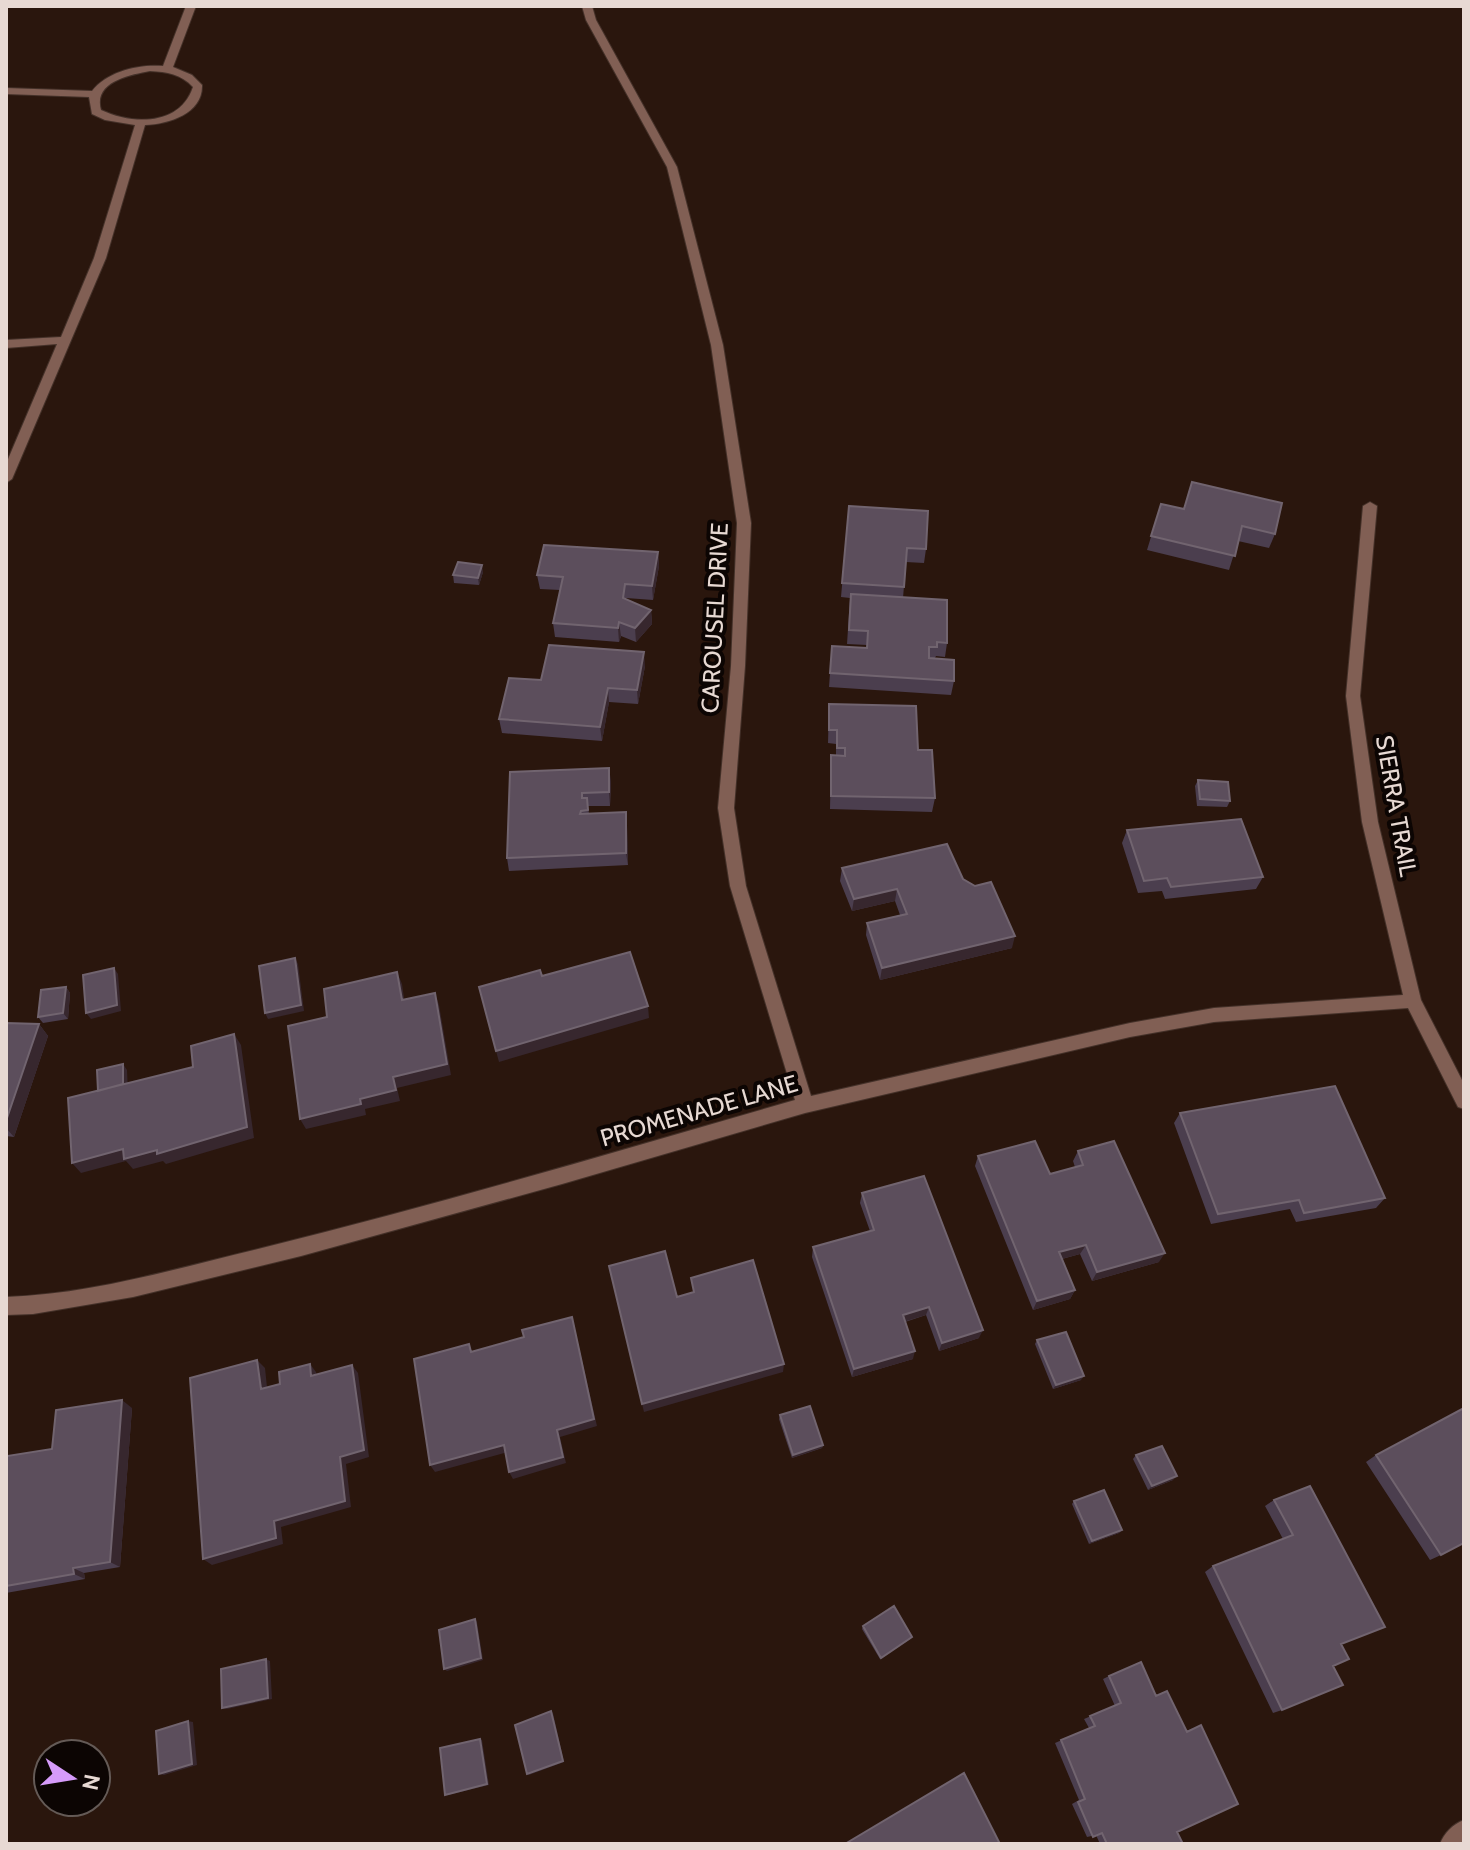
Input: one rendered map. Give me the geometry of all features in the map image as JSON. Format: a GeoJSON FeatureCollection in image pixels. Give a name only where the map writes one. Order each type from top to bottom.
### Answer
{"type":"FeatureCollection","features":[{"type":"Feature","properties":{"kind":"street"},"geometry":{"type":"LineString","coordinates":[[167,69],[191,6]]}},
{"type":"Feature","properties":{"kind":"street","name":"CAROUSEL DRIVE"},"geometry":{"type":"LineString","coordinates":[[587,6],[591,20],[672,167],[717,345],[744,523],[738,666],[726,808],[738,886],[805,1105]]}},
{"type":"Feature","properties":{"kind":"street"},"geometry":{"type":"LineString","coordinates":[[150,68],[167,69],[193,78],[198,87],[197,96],[177,114],[141,123],[115,121],[96,112],[92,104],[94,94],[102,84],[150,68]]}},
{"type":"Feature","properties":{"kind":"street"},"geometry":{"type":"LineString","coordinates":[[6,91],[94,94]]}},
{"type":"Feature","properties":{"kind":"street"},"geometry":{"type":"LineString","coordinates":[[6,479],[100,258],[141,123]]}},
{"type":"Feature","properties":{"kind":"street"},"geometry":{"type":"LineString","coordinates":[[6,344],[65,340]]}},
{"type":"Feature","properties":{"kind":"street","name":"SIERRA TRAIL"},"geometry":{"type":"LineString","coordinates":[[1370,506],[1353,696],[1370,822],[1413,1001],[1464,1101]]}},
{"type":"Feature","properties":{"kind":"street","name":"PROMENADE LANE"},"geometry":{"type":"LineString","coordinates":[[6,1306],[33,1305],[133,1288],[301,1247],[562,1176],[805,1105],[1130,1030],[1214,1015],[1413,1001]]}},
{"type":"Feature","properties":{"kind":"street"},"geometry":{"type":"LineString","coordinates":[[1451,1844],[1464,1831]]}},
{"type":"Feature","properties":{"kind":"building"},"geometry":{"type":"Polygon","coordinates":[[[1192,482],[1282,503],[1275,534],[1242,526],[1235,556],[1151,536],[1161,504],[1184,509],[1192,482]]]}},
{"type":"Feature","properties":{"kind":"building"},"geometry":{"type":"Polygon","coordinates":[[[849,506],[928,511],[926,549],[907,548],[904,587],[842,583],[849,506]]]}},
{"type":"Feature","properties":{"kind":"building"},"geometry":{"type":"Polygon","coordinates":[[[544,545],[658,552],[652,586],[625,584],[623,598],[651,610],[635,628],[619,622],[618,628],[553,623],[563,577],[537,575],[544,545]]]}},
{"type":"Feature","properties":{"kind":"building"},"geometry":{"type":"Polygon","coordinates":[[[458,562],[482,565],[478,578],[453,575],[458,562]]]}},
{"type":"Feature","properties":{"kind":"building"},"geometry":{"type":"Polygon","coordinates":[[[851,594],[947,600],[947,643],[937,642],[937,647],[929,647],[929,658],[954,660],[954,681],[830,673],[832,646],[867,648],[868,631],[849,630],[851,594]]]}},
{"type":"Feature","properties":{"kind":"building"},"geometry":{"type":"Polygon","coordinates":[[[549,645],[644,652],[637,690],[608,688],[600,727],[499,719],[509,678],[541,680],[549,645]]]}},
{"type":"Feature","properties":{"kind":"building"},"geometry":{"type":"Polygon","coordinates":[[[829,704],[916,706],[918,750],[932,750],[935,798],[831,796],[831,755],[845,756],[845,748],[837,748],[837,730],[829,730],[829,704]]]}},
{"type":"Feature","properties":{"kind":"building"},"geometry":{"type":"Polygon","coordinates":[[[609,768],[609,792],[582,793],[582,798],[587,798],[588,810],[580,814],[626,812],[626,853],[507,858],[510,772],[609,768]]]}},
{"type":"Feature","properties":{"kind":"building"},"geometry":{"type":"Polygon","coordinates":[[[1198,780],[1228,782],[1230,801],[1200,799],[1198,780]]]}},
{"type":"Feature","properties":{"kind":"building"},"geometry":{"type":"Polygon","coordinates":[[[1241,819],[1263,877],[1171,887],[1167,878],[1144,881],[1127,830],[1241,819]]]}},
{"type":"Feature","properties":{"kind":"building"},"geometry":{"type":"Polygon","coordinates":[[[947,844],[963,879],[975,886],[991,882],[1015,936],[882,968],[867,923],[907,914],[897,889],[854,899],[842,868],[947,844]]]}},
{"type":"Feature","properties":{"kind":"building"},"geometry":{"type":"Polygon","coordinates":[[[630,952],[648,1006],[496,1051],[479,987],[540,970],[542,976],[630,952]]]}},
{"type":"Feature","properties":{"kind":"building"},"geometry":{"type":"Polygon","coordinates":[[[295,958],[301,1005],[265,1013],[259,966],[295,958]]]}},
{"type":"Feature","properties":{"kind":"building"},"geometry":{"type":"Polygon","coordinates":[[[114,968],[117,1005],[86,1013],[83,975],[114,968]]]}},
{"type":"Feature","properties":{"kind":"building"},"geometry":{"type":"Polygon","coordinates":[[[397,972],[402,1000],[435,993],[447,1064],[393,1077],[396,1090],[360,1099],[361,1104],[300,1119],[288,1026],[327,1017],[324,989],[397,972]]]}},
{"type":"Feature","properties":{"kind":"building"},"geometry":{"type":"Polygon","coordinates":[[[66,987],[63,1013],[38,1017],[41,990],[66,987]]]}},
{"type":"Feature","properties":{"kind":"building"},"geometry":{"type":"Polygon","coordinates":[[[6,1023],[39,1024],[6,1121],[6,1023]]]}},
{"type":"Feature","properties":{"kind":"building"},"geometry":{"type":"Polygon","coordinates":[[[234,1034],[247,1127],[157,1154],[157,1150],[124,1159],[123,1149],[72,1163],[68,1098],[193,1067],[191,1046],[234,1034]]]}},
{"type":"Feature","properties":{"kind":"building"},"geometry":{"type":"Polygon","coordinates":[[[123,1064],[123,1084],[98,1091],[97,1070],[123,1064]]]}},
{"type":"Feature","properties":{"kind":"building"},"geometry":{"type":"Polygon","coordinates":[[[1335,1086],[1385,1198],[1304,1213],[1299,1200],[1218,1214],[1180,1113],[1335,1086]]]}},
{"type":"Feature","properties":{"kind":"building"},"geometry":{"type":"Polygon","coordinates":[[[1035,1141],[1050,1174],[1083,1165],[1078,1151],[1114,1141],[1165,1253],[1097,1272],[1086,1245],[1059,1252],[1075,1290],[1037,1301],[978,1156],[1035,1141]]]}},
{"type":"Feature","properties":{"kind":"building"},"geometry":{"type":"Polygon","coordinates":[[[924,1176],[983,1330],[942,1343],[929,1307],[903,1315],[915,1351],[854,1369],[813,1247],[874,1230],[862,1193],[924,1176]]]}},
{"type":"Feature","properties":{"kind":"building"},"geometry":{"type":"Polygon","coordinates":[[[665,1251],[677,1297],[694,1292],[691,1278],[753,1260],[784,1364],[642,1404],[609,1266],[665,1251]]]}},
{"type":"Feature","properties":{"kind":"building"},"geometry":{"type":"Polygon","coordinates":[[[572,1317],[594,1419],[557,1430],[563,1457],[509,1472],[504,1445],[430,1465],[414,1359],[469,1344],[471,1352],[524,1337],[522,1330],[572,1317]]]}},
{"type":"Feature","properties":{"kind":"building"},"geometry":{"type":"Polygon","coordinates":[[[1066,1332],[1084,1376],[1056,1385],[1037,1340],[1066,1332]]]}},
{"type":"Feature","properties":{"kind":"building"},"geometry":{"type":"Polygon","coordinates":[[[257,1360],[261,1389],[280,1384],[279,1372],[310,1364],[311,1376],[352,1365],[364,1450],[340,1457],[345,1501],[274,1521],[276,1538],[203,1559],[190,1378],[257,1360]]]}},
{"type":"Feature","properties":{"kind":"building"},"geometry":{"type":"Polygon","coordinates":[[[122,1400],[110,1562],[73,1568],[74,1574],[6,1586],[7,1456],[52,1449],[56,1410],[122,1400]]]}},
{"type":"Feature","properties":{"kind":"building"},"geometry":{"type":"Polygon","coordinates":[[[810,1406],[823,1445],[793,1455],[780,1415],[810,1406]]]}},
{"type":"Feature","properties":{"kind":"building"},"geometry":{"type":"Polygon","coordinates":[[[1464,1408],[1464,1543],[1441,1555],[1376,1455],[1464,1408]]]}},
{"type":"Feature","properties":{"kind":"building"},"geometry":{"type":"Polygon","coordinates":[[[1162,1446],[1177,1476],[1152,1486],[1136,1455],[1162,1446]]]}},
{"type":"Feature","properties":{"kind":"building"},"geometry":{"type":"Polygon","coordinates":[[[1310,1486],[1385,1627],[1341,1644],[1349,1659],[1333,1666],[1343,1685],[1282,1710],[1213,1566],[1293,1535],[1274,1500],[1310,1486]]]}},
{"type":"Feature","properties":{"kind":"building"},"geometry":{"type":"Polygon","coordinates":[[[1104,1490],[1122,1530],[1092,1541],[1074,1501],[1104,1490]]]}},
{"type":"Feature","properties":{"kind":"building"},"geometry":{"type":"Polygon","coordinates":[[[894,1606],[912,1637],[881,1658],[863,1626],[894,1606]]]}},
{"type":"Feature","properties":{"kind":"building"},"geometry":{"type":"Polygon","coordinates":[[[475,1619],[481,1658],[444,1669],[439,1630],[475,1619]]]}},
{"type":"Feature","properties":{"kind":"building"},"geometry":{"type":"Polygon","coordinates":[[[266,1659],[268,1698],[222,1708],[221,1669],[266,1659]]]}},
{"type":"Feature","properties":{"kind":"building"},"geometry":{"type":"Polygon","coordinates":[[[1141,1662],[1156,1696],[1167,1691],[1187,1732],[1201,1725],[1238,1804],[1177,1832],[1183,1844],[1107,1844],[1102,1833],[1093,1837],[1078,1802],[1085,1799],[1061,1740],[1095,1726],[1090,1716],[1121,1703],[1109,1676],[1141,1662]]]}},
{"type":"Feature","properties":{"kind":"building"},"geometry":{"type":"Polygon","coordinates":[[[551,1711],[563,1761],[527,1774],[515,1725],[551,1711]]]}},
{"type":"Feature","properties":{"kind":"building"},"geometry":{"type":"Polygon","coordinates":[[[188,1721],[192,1764],[159,1774],[156,1731],[188,1721]]]}},
{"type":"Feature","properties":{"kind":"building"},"geometry":{"type":"Polygon","coordinates":[[[480,1739],[487,1784],[445,1795],[440,1748],[480,1739]]]}},
{"type":"Feature","properties":{"kind":"building"},"geometry":{"type":"Polygon","coordinates":[[[964,1773],[1000,1844],[845,1844],[964,1773]]]}}]}
